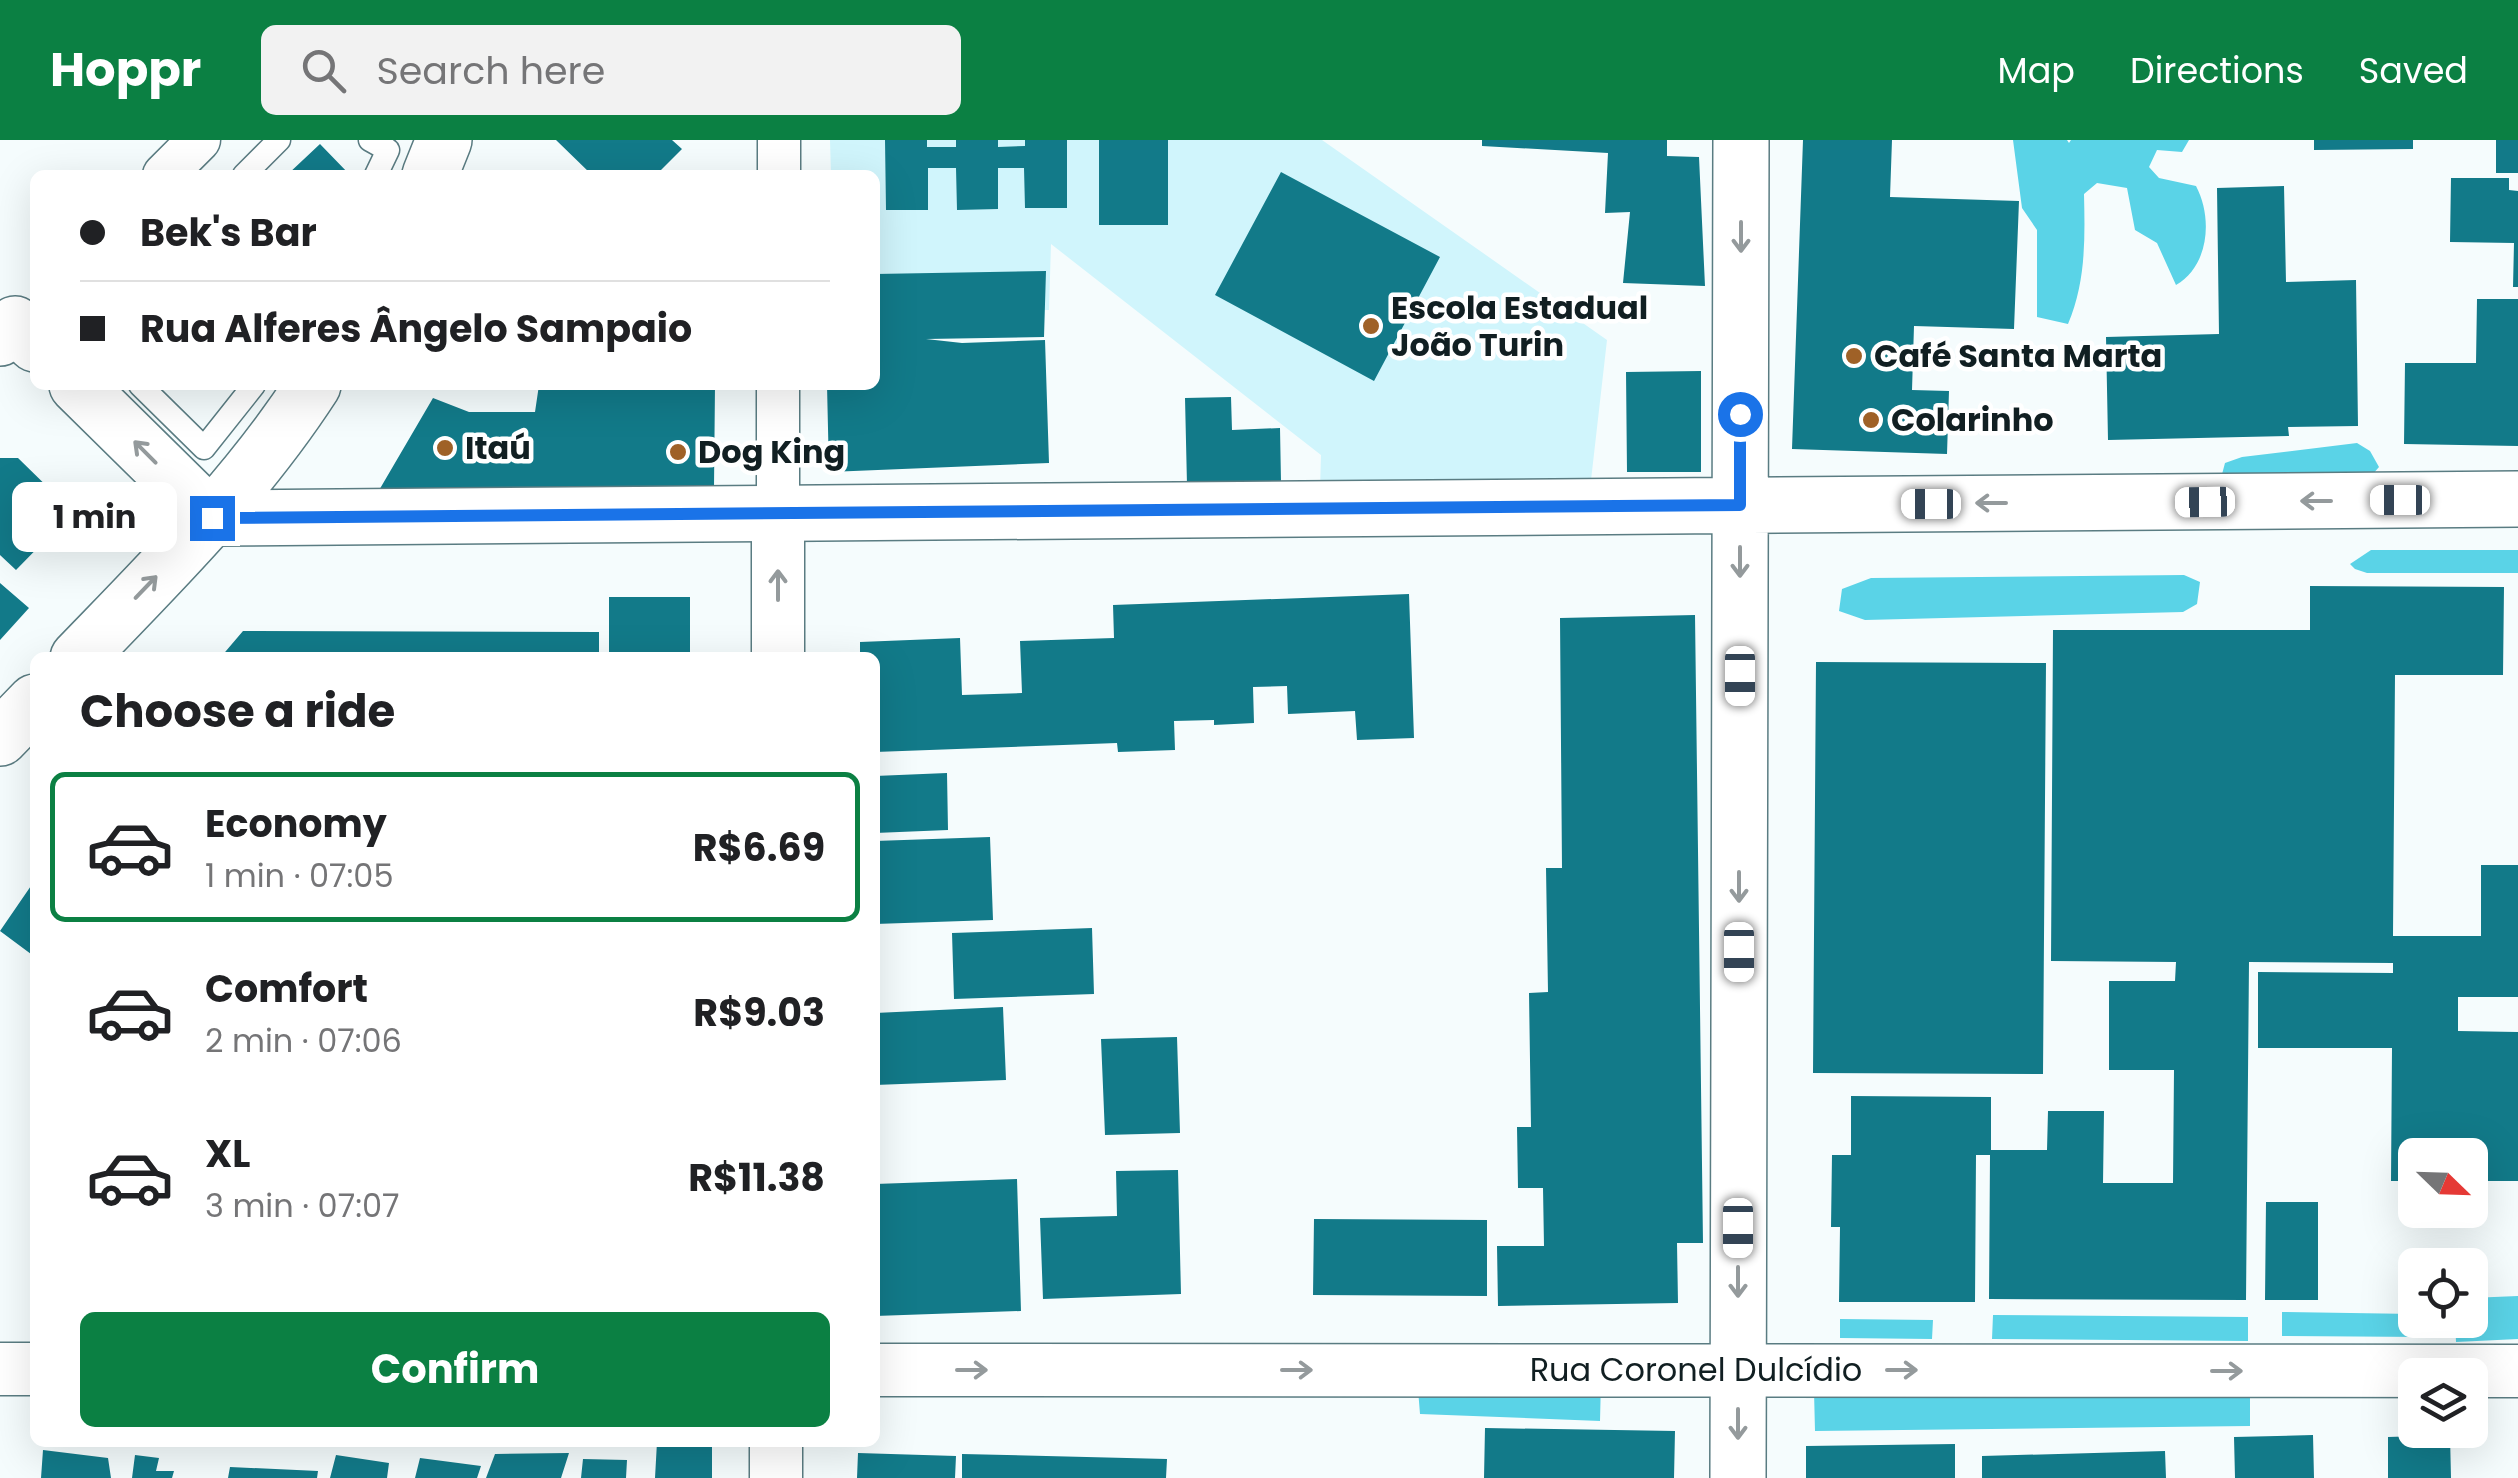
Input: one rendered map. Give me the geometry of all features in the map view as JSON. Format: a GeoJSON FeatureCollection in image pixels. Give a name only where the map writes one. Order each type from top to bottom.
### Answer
{"type":"FeatureCollection","features":[{"type":"Feature","properties":{"kind":"main road"},"geometry":{"type":"LineString","coordinates":[[432,170],[444,140]]}},
{"type":"Feature","properties":{"kind":"main road"},"geometry":{"type":"LineString","coordinates":[[1738,1478],[1741,140]]}},
{"type":"Feature","properties":{"kind":"main road"},"geometry":{"type":"LineString","coordinates":[[82,390],[212,518],[2518,499]]}},
{"type":"Feature","properties":{"kind":"main road"},"geometry":{"type":"LineString","coordinates":[[84,652],[212,518],[310,390]]}},
{"type":"Feature","properties":{"kind":"main road"},"geometry":{"type":"LineString","coordinates":[[0,738],[30,707]]}},
{"type":"Feature","properties":{"kind":"street"},"geometry":{"type":"LineString","coordinates":[[169,170],[199,140]]}},
{"type":"Feature","properties":{"kind":"street"},"geometry":{"type":"LineString","coordinates":[[778,140],[778,170]]}},
{"type":"Feature","properties":{"kind":"street"},"geometry":{"type":"LineString","coordinates":[[778,390],[778,652]]}},
{"type":"Feature","properties":{"kind":"street"},"geometry":{"type":"LineString","coordinates":[[0,1369],[30,1369]]}},
{"type":"Feature","properties":{"kind":"street","name":"Rua Coronel Dulcídio"},"geometry":{"type":"LineString","coordinates":[[880,1370],[2518,1371]]}},
{"type":"Feature","properties":{"kind":"street"},"geometry":{"type":"LineString","coordinates":[[776,1447],[776,1478]]}},
{"type":"Feature","properties":{"kind":"lane"},"geometry":{"type":"LineString","coordinates":[[249,170],[279,140]]}},
{"type":"Feature","properties":{"kind":"lane"},"geometry":{"type":"LineString","coordinates":[[370,140],[388,150],[378,170]]}},
{"type":"Feature","properties":{"kind":"lane"},"geometry":{"type":"LineString","coordinates":[[145,390],[204,448],[250,390]]}},
{"type":"Feature","properties":{"kind":"shaded area","name":"Escola Estadual João Turin"},"geometry":{"type":"Polygon","coordinates":[[[830,140],[1322,140],[1607,340],[1590,489],[1320,490],[1321,455],[1051,244],[1049,310],[880,312],[880,170],[831,170],[830,140]]]}},
{"type":"Feature","properties":{"kind":"shaded area"},"geometry":{"type":"Polygon","coordinates":[[[2013,140],[2189,140],[2182,152],[2157,150],[2149,167],[2159,178],[2196,186],[2201,199],[2205,240],[2187,277],[2176,285],[2157,243],[2135,230],[2127,188],[2097,183],[2084,194],[2081,276],[2068,324],[2037,317],[2037,230],[2022,208],[2013,140]]]}},
{"type":"Feature","properties":{"kind":"shaded area"},"geometry":{"type":"Polygon","coordinates":[[[2357,443],[2370,451],[2379,467],[2365,483],[2221,478],[2225,463],[2242,457],[2357,443]]]}},
{"type":"Feature","properties":{"kind":"shaded area"},"geometry":{"type":"Polygon","coordinates":[[[2371,550],[2518,550],[2518,573],[2367,573],[2350,564],[2371,550]]]}},
{"type":"Feature","properties":{"kind":"shaded area"},"geometry":{"type":"Polygon","coordinates":[[[2184,575],[2200,582],[2197,604],[2183,612],[1865,620],[1839,611],[1842,589],[1871,578],[2184,575]]]}},
{"type":"Feature","properties":{"kind":"shaded area"},"geometry":{"type":"Polygon","coordinates":[[[2518,1296],[2518,1339],[2456,1342],[2456,1338],[2488,1338],[2488,1297],[2518,1296]]]}},
{"type":"Feature","properties":{"kind":"shaded area"},"geometry":{"type":"Polygon","coordinates":[[[2282,1312],[2398,1314],[2398,1337],[2282,1336],[2282,1312]]]}},
{"type":"Feature","properties":{"kind":"shaded area"},"geometry":{"type":"Polygon","coordinates":[[[1993,1315],[2248,1317],[2248,1341],[1992,1339],[1993,1315]]]}},
{"type":"Feature","properties":{"kind":"shaded area"},"geometry":{"type":"Polygon","coordinates":[[[1840,1319],[1933,1320],[1932,1339],[1840,1338],[1840,1319]]]}},
{"type":"Feature","properties":{"kind":"shaded area"},"geometry":{"type":"Polygon","coordinates":[[[1417,1377],[1601,1380],[1600,1421],[1420,1414],[1417,1377]]]}},
{"type":"Feature","properties":{"kind":"shaded area"},"geometry":{"type":"Polygon","coordinates":[[[2250,1386],[2250,1426],[1815,1431],[1814,1391],[2250,1386]]]}},
{"type":"Feature","properties":{"kind":"building"},"geometry":{"type":"Polygon","coordinates":[[[556,140],[672,140],[682,149],[661,170],[587,170],[556,140]]]}},
{"type":"Feature","properties":{"kind":"building"},"geometry":{"type":"Polygon","coordinates":[[[885,140],[927,140],[927,147],[956,147],[956,140],[998,140],[998,147],[1025,146],[1025,140],[1067,140],[1067,208],[1025,208],[1024,168],[998,168],[998,209],[957,210],[956,168],[928,168],[928,210],[886,210],[885,140]]]}},
{"type":"Feature","properties":{"kind":"building"},"geometry":{"type":"Polygon","coordinates":[[[1099,140],[1168,140],[1168,225],[1099,225],[1099,140]]]}},
{"type":"Feature","properties":{"kind":"building"},"geometry":{"type":"Polygon","coordinates":[[[1482,140],[1667,140],[1667,156],[1699,157],[1705,286],[1623,283],[1630,212],[1605,213],[1608,153],[1482,146],[1482,140]]]}},
{"type":"Feature","properties":{"kind":"building"},"geometry":{"type":"Polygon","coordinates":[[[1803,140],[1892,140],[1890,197],[2019,201],[2014,329],[1914,326],[1912,390],[1949,391],[1947,454],[1792,449],[1803,140]]]}},
{"type":"Feature","properties":{"kind":"building"},"geometry":{"type":"Polygon","coordinates":[[[2314,140],[2413,140],[2413,149],[2314,150],[2314,140]]]}},
{"type":"Feature","properties":{"kind":"building"},"geometry":{"type":"Polygon","coordinates":[[[2496,140],[2518,140],[2518,173],[2496,173],[2496,140]]]}},
{"type":"Feature","properties":{"kind":"building"},"geometry":{"type":"Polygon","coordinates":[[[320,144],[345,170],[292,170],[320,144]]]}},
{"type":"Feature","properties":{"kind":"building"},"geometry":{"type":"Polygon","coordinates":[[[1281,172],[1440,257],[1374,381],[1215,295],[1281,172]]]}},
{"type":"Feature","properties":{"kind":"building"},"geometry":{"type":"Polygon","coordinates":[[[2451,178],[2509,178],[2509,190],[2518,191],[2518,287],[2513,287],[2514,243],[2450,242],[2451,178]]]}},
{"type":"Feature","properties":{"kind":"building"},"geometry":{"type":"Polygon","coordinates":[[[2284,186],[2286,282],[2356,280],[2358,426],[2288,427],[2289,436],[2108,440],[2106,337],[2219,334],[2217,188],[2284,186]]]}},
{"type":"Feature","properties":{"kind":"building"},"geometry":{"type":"Polygon","coordinates":[[[1046,271],[1044,337],[926,339],[962,343],[1045,340],[1049,463],[829,472],[827,390],[880,390],[880,274],[1046,271]]]}},
{"type":"Feature","properties":{"kind":"building"},"geometry":{"type":"Polygon","coordinates":[[[2477,299],[2518,299],[2518,446],[2404,444],[2405,363],[2476,363],[2477,299]]]}},
{"type":"Feature","properties":{"kind":"building"},"geometry":{"type":"Polygon","coordinates":[[[1701,371],[1701,472],[1627,472],[1626,372],[1701,371]]]}},
{"type":"Feature","properties":{"kind":"building"},"geometry":{"type":"Polygon","coordinates":[[[538,390],[715,390],[714,487],[378,492],[433,398],[469,412],[535,412],[538,390]]]}},
{"type":"Feature","properties":{"kind":"building"},"geometry":{"type":"Polygon","coordinates":[[[1231,397],[1232,430],[1280,428],[1281,482],[1187,485],[1185,398],[1231,397]]]}},
{"type":"Feature","properties":{"kind":"building"},"geometry":{"type":"Polygon","coordinates":[[[0,458],[18,458],[63,502],[63,522],[16,570],[0,555],[0,458]]]}},
{"type":"Feature","properties":{"kind":"building"},"geometry":{"type":"Polygon","coordinates":[[[0,583],[29,608],[0,640],[0,583]]]}},
{"type":"Feature","properties":{"kind":"building"},"geometry":{"type":"Polygon","coordinates":[[[2310,586],[2504,587],[2503,675],[2395,675],[2393,936],[2481,936],[2481,865],[2518,865],[2518,997],[2458,997],[2458,1031],[2518,1032],[2518,1181],[2488,1181],[2488,1138],[2398,1138],[2398,1181],[2391,1181],[2392,1048],[2258,1048],[2258,972],[2393,973],[2393,963],[2249,962],[2246,1300],[1989,1299],[1990,1155],[1976,1155],[1975,1302],[1839,1302],[1840,1227],[1831,1227],[1832,1155],[1851,1155],[1851,1096],[1991,1097],[1991,1150],[2047,1150],[2048,1111],[2104,1111],[2103,1183],[2173,1183],[2174,1070],[2109,1070],[2109,981],[2175,981],[2176,962],[2051,961],[2053,630],[2310,630],[2310,586]]]}},
{"type":"Feature","properties":{"kind":"building"},"geometry":{"type":"Polygon","coordinates":[[[1409,594],[1414,738],[1357,740],[1355,711],[1288,714],[1287,686],[1253,687],[1254,723],[1174,721],[1175,750],[1118,752],[1117,743],[880,752],[880,652],[860,652],[860,642],[960,638],[962,695],[1022,693],[1020,641],[1114,638],[1113,605],[1409,594]]]}},
{"type":"Feature","properties":{"kind":"building"},"geometry":{"type":"Polygon","coordinates":[[[609,597],[690,597],[690,652],[609,652],[609,597]]]}},
{"type":"Feature","properties":{"kind":"building"},"geometry":{"type":"Polygon","coordinates":[[[1695,615],[1703,1243],[1677,1243],[1678,1303],[1498,1306],[1497,1246],[1544,1246],[1543,1188],[1518,1188],[1517,1127],[1531,1127],[1529,993],[1548,992],[1546,868],[1562,868],[1560,618],[1695,615]]]}},
{"type":"Feature","properties":{"kind":"building"},"geometry":{"type":"Polygon","coordinates":[[[243,631],[599,632],[599,652],[225,652],[243,631]]]}},
{"type":"Feature","properties":{"kind":"building"},"geometry":{"type":"Polygon","coordinates":[[[1816,662],[2046,663],[2043,1074],[1813,1073],[1816,662]]]}},
{"type":"Feature","properties":{"kind":"building"},"geometry":{"type":"Polygon","coordinates":[[[947,773],[948,830],[880,833],[880,776],[947,773]]]}},
{"type":"Feature","properties":{"kind":"building"},"geometry":{"type":"Polygon","coordinates":[[[990,837],[993,920],[880,924],[880,841],[990,837]]]}},
{"type":"Feature","properties":{"kind":"building"},"geometry":{"type":"Polygon","coordinates":[[[30,887],[30,953],[0,931],[30,887]]]}},
{"type":"Feature","properties":{"kind":"building"},"geometry":{"type":"Polygon","coordinates":[[[1092,928],[1094,994],[954,999],[952,933],[1092,928]]]}},
{"type":"Feature","properties":{"kind":"building"},"geometry":{"type":"Polygon","coordinates":[[[1003,1007],[1006,1080],[880,1085],[880,1013],[1003,1007]]]}},
{"type":"Feature","properties":{"kind":"building"},"geometry":{"type":"Polygon","coordinates":[[[1177,1037],[1180,1133],[1105,1135],[1101,1039],[1177,1037]]]}},
{"type":"Feature","properties":{"kind":"building"},"geometry":{"type":"Polygon","coordinates":[[[1178,1170],[1181,1294],[1043,1299],[1040,1218],[1117,1216],[1116,1171],[1178,1170]]]}},
{"type":"Feature","properties":{"kind":"building"},"geometry":{"type":"Polygon","coordinates":[[[1017,1179],[1021,1311],[880,1316],[880,1184],[1017,1179]]]}},
{"type":"Feature","properties":{"kind":"building"},"geometry":{"type":"Polygon","coordinates":[[[2266,1202],[2318,1202],[2318,1300],[2265,1300],[2266,1202]]]}},
{"type":"Feature","properties":{"kind":"building"},"geometry":{"type":"Polygon","coordinates":[[[1314,1219],[1487,1220],[1487,1296],[1313,1295],[1314,1219]]]}},
{"type":"Feature","properties":{"kind":"building"},"geometry":{"type":"Polygon","coordinates":[[[1485,1428],[1675,1431],[1674,1478],[1484,1478],[1485,1428]]]}},
{"type":"Feature","properties":{"kind":"building"},"geometry":{"type":"Polygon","coordinates":[[[2313,1435],[2314,1478],[2235,1478],[2234,1437],[2313,1435]]]}},
{"type":"Feature","properties":{"kind":"building"},"geometry":{"type":"Polygon","coordinates":[[[2388,1437],[2398,1437],[2398,1448],[2450,1448],[2451,1478],[2388,1478],[2388,1437]]]}},
{"type":"Feature","properties":{"kind":"building"},"geometry":{"type":"Polygon","coordinates":[[[1955,1444],[1955,1478],[1806,1478],[1806,1446],[1955,1444]]]}},
{"type":"Feature","properties":{"kind":"building"},"geometry":{"type":"Polygon","coordinates":[[[657,1447],[712,1447],[712,1478],[655,1478],[657,1447]]]}},
{"type":"Feature","properties":{"kind":"building"},"geometry":{"type":"Polygon","coordinates":[[[43,1450],[108,1458],[111,1478],[41,1478],[43,1450]]]}},
{"type":"Feature","properties":{"kind":"building"},"geometry":{"type":"Polygon","coordinates":[[[2165,1451],[2166,1478],[1982,1478],[1982,1456],[2165,1451]]]}},
{"type":"Feature","properties":{"kind":"building"},"geometry":{"type":"Polygon","coordinates":[[[569,1453],[561,1478],[486,1478],[495,1454],[569,1453]]]}},
{"type":"Feature","properties":{"kind":"building"},"geometry":{"type":"Polygon","coordinates":[[[858,1453],[956,1456],[955,1478],[857,1478],[858,1453]]]}},
{"type":"Feature","properties":{"kind":"building"},"geometry":{"type":"Polygon","coordinates":[[[962,1454],[1167,1459],[1166,1478],[962,1478],[962,1454]]]}},
{"type":"Feature","properties":{"kind":"building"},"geometry":{"type":"Polygon","coordinates":[[[135,1455],[159,1458],[156,1471],[174,1471],[172,1478],[132,1478],[135,1455]]]}},
{"type":"Feature","properties":{"kind":"building"},"geometry":{"type":"Polygon","coordinates":[[[336,1455],[389,1463],[387,1478],[330,1478],[336,1455]]]}},
{"type":"Feature","properties":{"kind":"building"},"geometry":{"type":"Polygon","coordinates":[[[420,1458],[481,1466],[477,1478],[415,1478],[420,1458]]]}},
{"type":"Feature","properties":{"kind":"building"},"geometry":{"type":"Polygon","coordinates":[[[583,1459],[627,1460],[626,1478],[581,1478],[583,1459]]]}},
{"type":"Feature","properties":{"kind":"building"},"geometry":{"type":"Polygon","coordinates":[[[230,1467],[318,1471],[317,1478],[228,1478],[230,1467]]]}},
{"type":"Feature","properties":{"kind":"place","name":"Escola Estadual João Turin"},"geometry":{"type":"Point","coordinates":[1371,326]}},
{"type":"Feature","properties":{"kind":"place","name":"Café Santa Marta"},"geometry":{"type":"Point","coordinates":[1854,356]}},
{"type":"Feature","properties":{"kind":"place","name":"Colarinho"},"geometry":{"type":"Point","coordinates":[1871,420]}},
{"type":"Feature","properties":{"kind":"place","name":"Itaú"},"geometry":{"type":"Point","coordinates":[445,448]}},
{"type":"Feature","properties":{"kind":"place","name":"Dog King"},"geometry":{"type":"Point","coordinates":[678,452]}},
{"type":"Feature","properties":{"kind":"route"},"geometry":{"type":"LineString","coordinates":[[212,518],[1740,505],[1740,414]]}}]}
